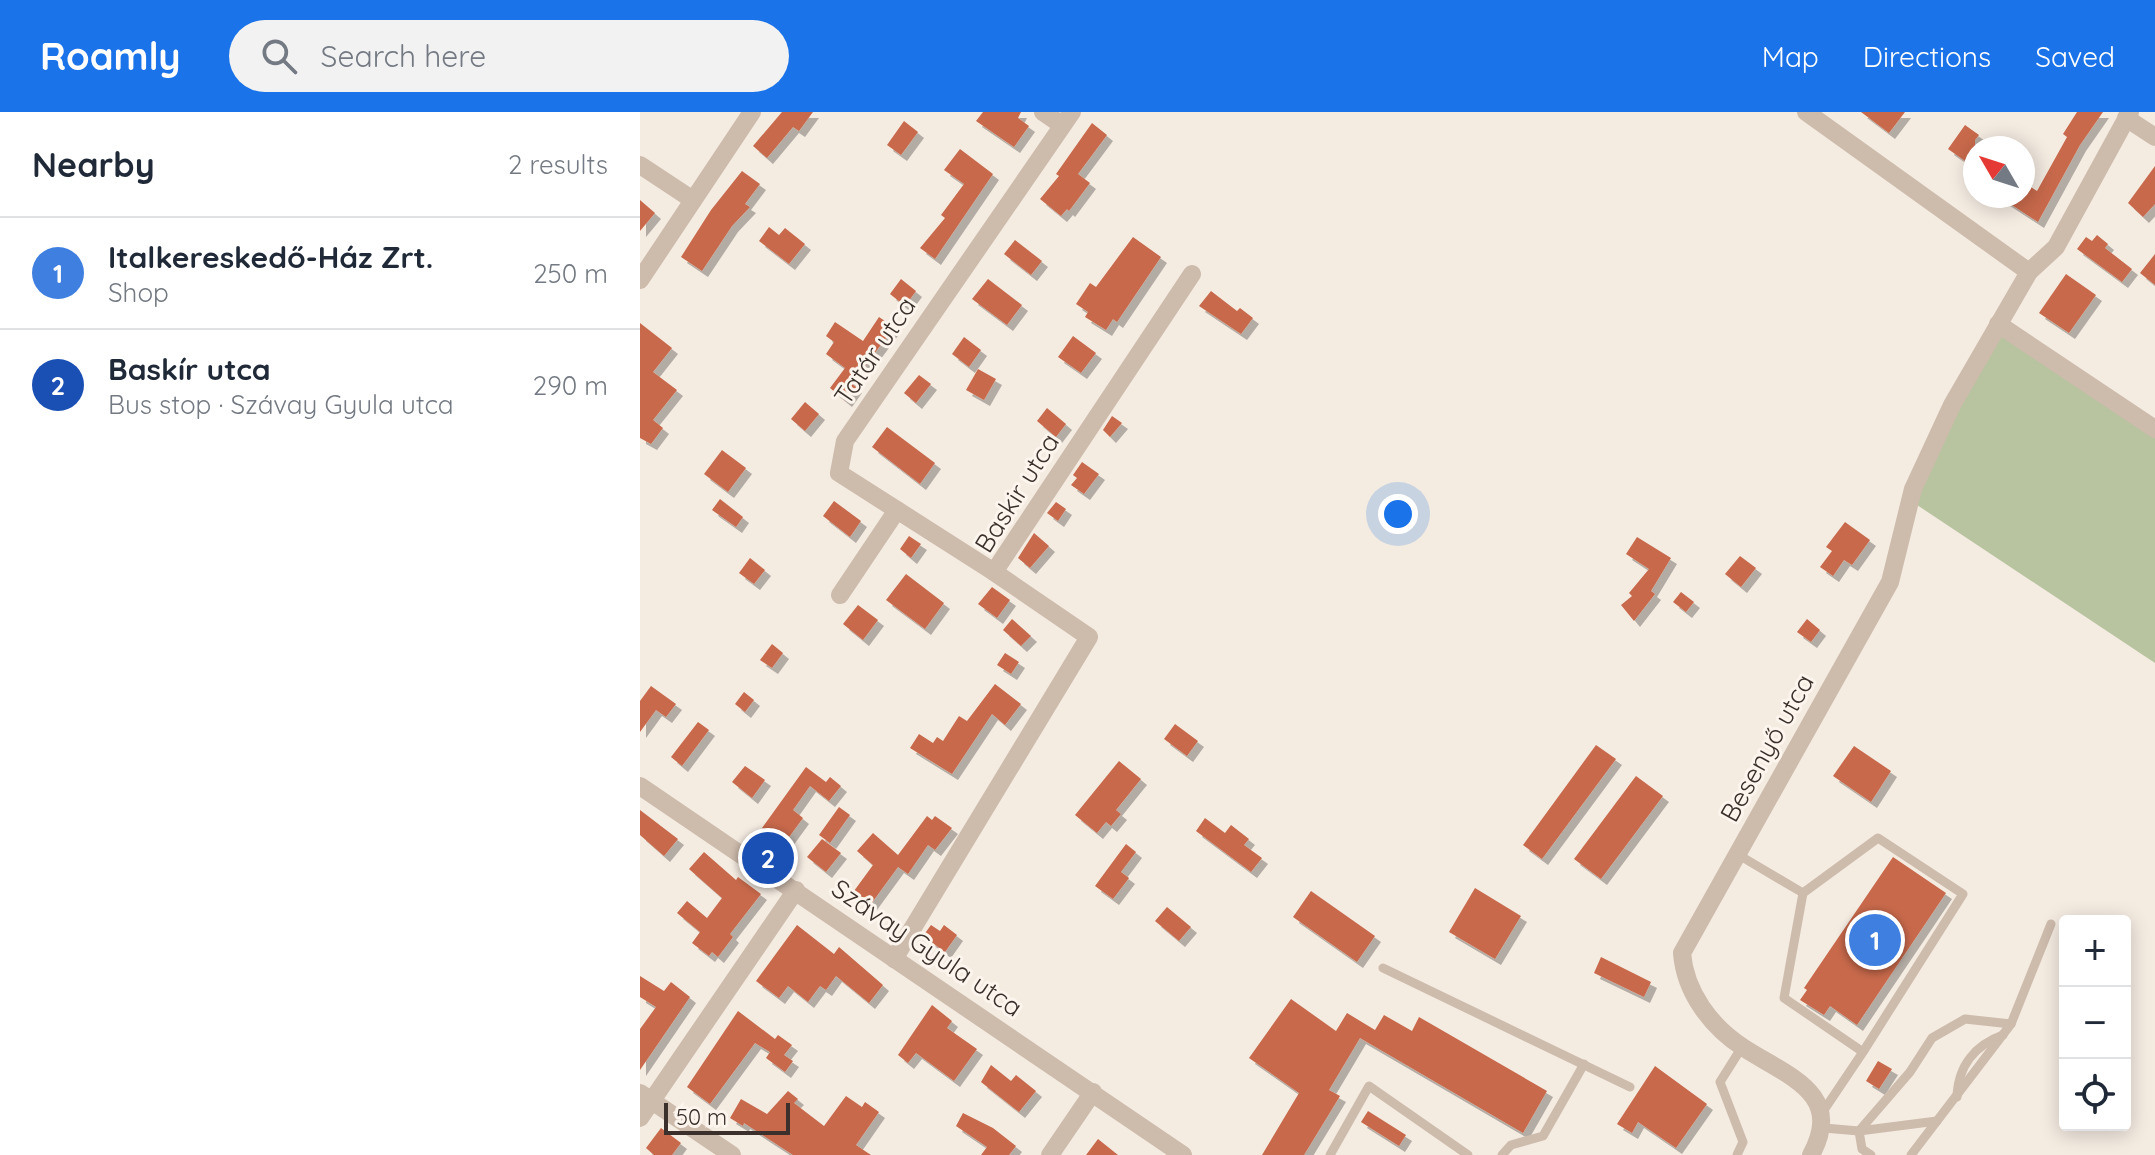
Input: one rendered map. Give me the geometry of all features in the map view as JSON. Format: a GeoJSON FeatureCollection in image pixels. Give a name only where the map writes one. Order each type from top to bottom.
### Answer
{"type":"FeatureCollection","features":[{"type":"Feature","properties":{"kind":"street"},"geometry":{"type":"LineString","coordinates":[[640,280],[752,112]]}},
{"type":"Feature","properties":{"kind":"street"},"geometry":{"type":"LineString","coordinates":[[1043,112],[1067,118]]}},
{"type":"Feature","properties":{"kind":"street"},"geometry":{"type":"LineString","coordinates":[[1812,114],[2029,272]]}},
{"type":"Feature","properties":{"kind":"street"},"geometry":{"type":"LineString","coordinates":[[2128,115],[2155,137]]}},
{"type":"Feature","properties":{"kind":"street","name":"Besenyő utca"},"geometry":{"type":"LineString","coordinates":[[1823,1120],[1811,1093],[1793,1077],[1723,1032],[1694,997],[1683,972],[1682,953],[1890,582],[1913,489],[1952,405],[2029,272],[2056,247],[2128,115]]}},
{"type":"Feature","properties":{"kind":"street","name":"Tatár utca"},"geometry":{"type":"LineString","coordinates":[[994,572],[839,473],[845,441],[1067,118]]}},
{"type":"Feature","properties":{"kind":"street"},"geometry":{"type":"LineString","coordinates":[[640,165],[693,200]]}},
{"type":"Feature","properties":{"kind":"street","name":"Baskir utca"},"geometry":{"type":"LineString","coordinates":[[894,959],[1089,637],[994,572],[1192,274]]}},
{"type":"Feature","properties":{"kind":"street"},"geometry":{"type":"LineString","coordinates":[[1998,324],[2155,429]]}},
{"type":"Feature","properties":{"kind":"street"},"geometry":{"type":"LineString","coordinates":[[840,595],[897,510]]}},
{"type":"Feature","properties":{"kind":"street","name":"Szávay Gyula utca"},"geometry":{"type":"LineString","coordinates":[[640,786],[1183,1155]]}},
{"type":"Feature","properties":{"kind":"street"},"geometry":{"type":"LineString","coordinates":[[640,1118],[646,1097],[796,890]]}},
{"type":"Feature","properties":{"kind":"street"},"geometry":{"type":"LineString","coordinates":[[1050,1155],[1093,1092]]}},
{"type":"Feature","properties":{"kind":"street"},"geometry":{"type":"LineString","coordinates":[[646,1097],[732,1155]]}},
{"type":"Feature","properties":{"kind":"street"},"geometry":{"type":"LineString","coordinates":[[1811,1155],[1823,1120]]}},
{"type":"Feature","properties":{"kind":"lane"},"geometry":{"type":"LineString","coordinates":[[1863,1052],[1784,998],[1803,893],[1878,838],[1963,894],[1823,1120],[1859,1131],[1937,1121]]}},
{"type":"Feature","properties":{"kind":"lane"},"geometry":{"type":"LineString","coordinates":[[1737,854],[1803,893]]}},
{"type":"Feature","properties":{"kind":"lane"},"geometry":{"type":"LineString","coordinates":[[1911,1155],[2011,1024],[2051,924]]}},
{"type":"Feature","properties":{"kind":"lane"},"geometry":{"type":"LineString","coordinates":[[1383,968],[1630,1087]]}},
{"type":"Feature","properties":{"kind":"lane"},"geometry":{"type":"LineString","coordinates":[[1859,1131],[1910,1072],[1932,1038],[1965,1019],[2011,1024]]}},
{"type":"Feature","properties":{"kind":"lane"},"geometry":{"type":"LineString","coordinates":[[1737,1155],[1743,1142],[1720,1082],[1742,1047]]}},
{"type":"Feature","properties":{"kind":"lane"},"geometry":{"type":"LineString","coordinates":[[1502,1155],[1511,1145],[1543,1136],[1584,1064]]}},
{"type":"Feature","properties":{"kind":"lane"},"geometry":{"type":"LineString","coordinates":[[1330,1155],[1369,1086],[1468,1155]]}},
{"type":"Feature","properties":{"kind":"lane"},"geometry":{"type":"LineString","coordinates":[[1859,1131],[1862,1149],[1871,1155]]}},
{"type":"Feature","properties":{"kind":"green space"},"geometry":{"type":"Polygon","coordinates":[[[2004,332],[2155,435],[2155,663],[1905,497],[2004,332]]]}},
{"type":"Feature","properties":{"kind":"building"},"geometry":{"type":"Polygon","coordinates":[[[782,112],[813,112],[799,131],[793,127],[767,158],[753,146],[782,112]]]}},
{"type":"Feature","properties":{"kind":"building"},"geometry":{"type":"Polygon","coordinates":[[[983,112],[1021,112],[1018,118],[1029,126],[1014,147],[976,121],[983,112]]]}},
{"type":"Feature","properties":{"kind":"building"},"geometry":{"type":"Polygon","coordinates":[[[1861,112],[1905,112],[1889,133],[1861,112]]]}},
{"type":"Feature","properties":{"kind":"building"},"geometry":{"type":"Polygon","coordinates":[[[2077,112],[2103,112],[2080,145],[2038,222],[2016,208],[2035,208],[2035,190],[2067,137],[2063,134],[2077,112]]]}},
{"type":"Feature","properties":{"kind":"building"},"geometry":{"type":"Polygon","coordinates":[[[904,121],[918,132],[901,155],[887,145],[904,121]]]}},
{"type":"Feature","properties":{"kind":"building"},"geometry":{"type":"Polygon","coordinates":[[[1092,123],[1107,135],[1078,174],[1090,183],[1069,211],[1067,209],[1061,216],[1040,199],[1059,176],[1056,174],[1092,123]]]}},
{"type":"Feature","properties":{"kind":"building"},"geometry":{"type":"Polygon","coordinates":[[[1965,125],[1979,135],[1963,136],[1963,160],[1948,149],[1965,125]]]}},
{"type":"Feature","properties":{"kind":"building"},"geometry":{"type":"Polygon","coordinates":[[[960,149],[993,174],[935,259],[920,248],[945,218],[941,215],[964,184],[944,170],[960,149]]]}},
{"type":"Feature","properties":{"kind":"building"},"geometry":{"type":"Polygon","coordinates":[[[2155,166],[2155,204],[2143,217],[2128,203],[2155,166]]]}},
{"type":"Feature","properties":{"kind":"building"},"geometry":{"type":"Polygon","coordinates":[[[742,171],[760,184],[745,204],[750,207],[732,226],[702,271],[681,257],[711,210],[742,171]]]}},
{"type":"Feature","properties":{"kind":"building"},"geometry":{"type":"Polygon","coordinates":[[[640,200],[655,213],[640,231],[640,200]]]}},
{"type":"Feature","properties":{"kind":"building"},"geometry":{"type":"Polygon","coordinates":[[[769,227],[779,235],[785,228],[805,244],[789,264],[759,241],[769,227]]]}},
{"type":"Feature","properties":{"kind":"building"},"geometry":{"type":"Polygon","coordinates":[[[2097,235],[2108,244],[2105,248],[2132,269],[2122,282],[2077,249],[2086,237],[2092,241],[2097,235]]]}},
{"type":"Feature","properties":{"kind":"building"},"geometry":{"type":"Polygon","coordinates":[[[1133,237],[1161,257],[1117,322],[1113,319],[1106,330],[1085,317],[1088,312],[1076,304],[1090,283],[1096,287],[1133,237]]]}},
{"type":"Feature","properties":{"kind":"building"},"geometry":{"type":"Polygon","coordinates":[[[1015,240],[1042,261],[1031,275],[1004,254],[1015,240]]]}},
{"type":"Feature","properties":{"kind":"building"},"geometry":{"type":"Polygon","coordinates":[[[2155,254],[2155,285],[2140,273],[2155,254]]]}},
{"type":"Feature","properties":{"kind":"building"},"geometry":{"type":"Polygon","coordinates":[[[2066,274],[2096,295],[2069,333],[2039,313],[2066,274]]]}},
{"type":"Feature","properties":{"kind":"building"},"geometry":{"type":"Polygon","coordinates":[[[901,279],[916,291],[905,306],[890,294],[901,279]]]}},
{"type":"Feature","properties":{"kind":"building"},"geometry":{"type":"Polygon","coordinates":[[[988,279],[1022,305],[1007,325],[972,299],[988,279]]]}},
{"type":"Feature","properties":{"kind":"building"},"geometry":{"type":"Polygon","coordinates":[[[1211,291],[1237,311],[1240,308],[1253,318],[1241,334],[1199,306],[1211,291]]]}},
{"type":"Feature","properties":{"kind":"building"},"geometry":{"type":"Polygon","coordinates":[[[879,317],[894,327],[852,384],[856,387],[846,401],[830,388],[845,368],[826,354],[834,342],[826,336],[835,322],[863,341],[879,317]]]}},
{"type":"Feature","properties":{"kind":"building"},"geometry":{"type":"Polygon","coordinates":[[[640,323],[672,348],[653,372],[677,390],[653,420],[663,428],[651,444],[640,438],[640,323]]]}},
{"type":"Feature","properties":{"kind":"building"},"geometry":{"type":"Polygon","coordinates":[[[1073,336],[1096,353],[1081,373],[1058,357],[1073,336]]]}},
{"type":"Feature","properties":{"kind":"building"},"geometry":{"type":"Polygon","coordinates":[[[964,337],[981,350],[969,367],[952,354],[964,337]]]}},
{"type":"Feature","properties":{"kind":"building"},"geometry":{"type":"Polygon","coordinates":[[[978,369],[996,379],[984,400],[966,390],[978,369]]]}},
{"type":"Feature","properties":{"kind":"building"},"geometry":{"type":"Polygon","coordinates":[[[919,375],[931,384],[916,403],[904,393],[919,375]]]}},
{"type":"Feature","properties":{"kind":"building"},"geometry":{"type":"Polygon","coordinates":[[[805,402],[819,414],[805,431],[791,419],[805,402]]]}},
{"type":"Feature","properties":{"kind":"building"},"geometry":{"type":"Polygon","coordinates":[[[1047,408],[1066,424],[1056,437],[1037,421],[1047,408]]]}},
{"type":"Feature","properties":{"kind":"building"},"geometry":{"type":"Polygon","coordinates":[[[1112,416],[1122,423],[1110,437],[1103,430],[1112,416]]]}},
{"type":"Feature","properties":{"kind":"building"},"geometry":{"type":"Polygon","coordinates":[[[887,427],[935,463],[920,484],[872,447],[887,427]]]}},
{"type":"Feature","properties":{"kind":"building"},"geometry":{"type":"Polygon","coordinates":[[[722,450],[746,468],[728,492],[704,474],[722,450]]]}},
{"type":"Feature","properties":{"kind":"building"},"geometry":{"type":"Polygon","coordinates":[[[1082,462],[1099,474],[1084,494],[1071,485],[1077,478],[1073,475],[1082,462]]]}},
{"type":"Feature","properties":{"kind":"building"},"geometry":{"type":"Polygon","coordinates":[[[720,499],[743,517],[736,527],[712,510],[720,499]]]}},
{"type":"Feature","properties":{"kind":"building"},"geometry":{"type":"Polygon","coordinates":[[[834,501],[861,521],[850,537],[823,516],[834,501]]]}},
{"type":"Feature","properties":{"kind":"building"},"geometry":{"type":"Polygon","coordinates":[[[1056,502],[1066,509],[1058,521],[1047,513],[1056,502]]]}},
{"type":"Feature","properties":{"kind":"building"},"geometry":{"type":"Polygon","coordinates":[[[1845,522],[1870,540],[1852,565],[1844,560],[1833,576],[1820,567],[1832,551],[1826,547],[1845,522]]]}},
{"type":"Feature","properties":{"kind":"building"},"geometry":{"type":"Polygon","coordinates":[[[1034,533],[1049,546],[1030,568],[1018,558],[1034,533]]]}},
{"type":"Feature","properties":{"kind":"building"},"geometry":{"type":"Polygon","coordinates":[[[909,536],[921,544],[911,558],[900,549],[909,536]]]}},
{"type":"Feature","properties":{"kind":"building"},"geometry":{"type":"Polygon","coordinates":[[[1637,537],[1671,558],[1651,591],[1655,594],[1634,621],[1621,605],[1632,596],[1629,593],[1649,569],[1626,554],[1637,537]]]}},
{"type":"Feature","properties":{"kind":"building"},"geometry":{"type":"Polygon","coordinates":[[[1740,556],[1756,568],[1741,587],[1725,574],[1740,556]]]}},
{"type":"Feature","properties":{"kind":"building"},"geometry":{"type":"Polygon","coordinates":[[[750,558],[765,570],[754,584],[739,573],[750,558]]]}},
{"type":"Feature","properties":{"kind":"building"},"geometry":{"type":"Polygon","coordinates":[[[906,574],[944,603],[925,629],[886,600],[906,574]]]}},
{"type":"Feature","properties":{"kind":"building"},"geometry":{"type":"Polygon","coordinates":[[[992,587],[1010,600],[997,618],[978,604],[992,587]]]}},
{"type":"Feature","properties":{"kind":"building"},"geometry":{"type":"Polygon","coordinates":[[[1681,592],[1694,602],[1686,612],[1673,602],[1681,592]]]}},
{"type":"Feature","properties":{"kind":"building"},"geometry":{"type":"Polygon","coordinates":[[[858,605],[878,620],[863,640],[843,624],[858,605]]]}},
{"type":"Feature","properties":{"kind":"building"},"geometry":{"type":"Polygon","coordinates":[[[1012,619],[1031,636],[1021,646],[1003,630],[1012,619]]]}},
{"type":"Feature","properties":{"kind":"building"},"geometry":{"type":"Polygon","coordinates":[[[1807,619],[1820,630],[1811,642],[1797,632],[1807,619]]]}},
{"type":"Feature","properties":{"kind":"building"},"geometry":{"type":"Polygon","coordinates":[[[772,644],[783,653],[772,668],[760,660],[772,644]]]}},
{"type":"Feature","properties":{"kind":"building"},"geometry":{"type":"Polygon","coordinates":[[[1005,653],[1019,662],[1011,674],[997,665],[1005,653]]]}},
{"type":"Feature","properties":{"kind":"building"},"geometry":{"type":"Polygon","coordinates":[[[995,684],[1021,704],[1005,725],[992,714],[952,774],[910,748],[919,734],[933,743],[937,737],[943,741],[959,716],[967,721],[995,684]]]}},
{"type":"Feature","properties":{"kind":"building"},"geometry":{"type":"Polygon","coordinates":[[[651,686],[676,704],[666,717],[656,710],[640,732],[640,701],[651,686]]]}},
{"type":"Feature","properties":{"kind":"building"},"geometry":{"type":"Polygon","coordinates":[[[744,692],[754,700],[745,712],[735,704],[744,692]]]}},
{"type":"Feature","properties":{"kind":"building"},"geometry":{"type":"Polygon","coordinates":[[[698,722],[709,730],[682,766],[671,757],[698,722]]]}},
{"type":"Feature","properties":{"kind":"building"},"geometry":{"type":"Polygon","coordinates":[[[1175,724],[1198,741],[1187,756],[1164,739],[1175,724]]]}},
{"type":"Feature","properties":{"kind":"building"},"geometry":{"type":"Polygon","coordinates":[[[1596,745],[1616,759],[1542,859],[1523,845],[1596,745]]]}},
{"type":"Feature","properties":{"kind":"building"},"geometry":{"type":"Polygon","coordinates":[[[1854,746],[1891,771],[1871,802],[1833,776],[1854,746]]]}},
{"type":"Feature","properties":{"kind":"building"},"geometry":{"type":"Polygon","coordinates":[[[1119,761],[1141,779],[1116,810],[1121,814],[1111,826],[1106,822],[1097,833],[1075,815],[1119,761]]]}},
{"type":"Feature","properties":{"kind":"building"},"geometry":{"type":"Polygon","coordinates":[[[745,766],[765,780],[752,798],[732,782],[745,766]]]}},
{"type":"Feature","properties":{"kind":"building"},"geometry":{"type":"Polygon","coordinates":[[[806,767],[826,782],[830,777],[841,786],[829,801],[810,786],[793,810],[803,818],[784,844],[762,828],[806,767]]]}},
{"type":"Feature","properties":{"kind":"building"},"geometry":{"type":"Polygon","coordinates":[[[1636,776],[1663,796],[1601,879],[1574,859],[1636,776]]]}},
{"type":"Feature","properties":{"kind":"building"},"geometry":{"type":"Polygon","coordinates":[[[839,807],[850,815],[830,843],[819,835],[839,807]]]}},
{"type":"Feature","properties":{"kind":"building"},"geometry":{"type":"Polygon","coordinates":[[[640,810],[678,839],[664,856],[640,835],[640,810]]]}},
{"type":"Feature","properties":{"kind":"building"},"geometry":{"type":"Polygon","coordinates":[[[927,816],[932,820],[935,816],[952,828],[935,850],[928,845],[908,874],[898,867],[871,904],[854,891],[873,865],[857,851],[873,833],[898,855],[927,816]]]}},
{"type":"Feature","properties":{"kind":"building"},"geometry":{"type":"Polygon","coordinates":[[[1205,818],[1225,833],[1231,825],[1249,839],[1244,845],[1262,858],[1251,872],[1196,831],[1205,818]]]}},
{"type":"Feature","properties":{"kind":"building"},"geometry":{"type":"Polygon","coordinates":[[[822,839],[841,853],[826,872],[807,857],[822,839]]]}},
{"type":"Feature","properties":{"kind":"building"},"geometry":{"type":"Polygon","coordinates":[[[1126,844],[1136,852],[1121,872],[1129,878],[1113,899],[1095,886],[1126,844]]]}},
{"type":"Feature","properties":{"kind":"building"},"geometry":{"type":"Polygon","coordinates":[[[704,852],[736,880],[738,877],[761,894],[730,934],[733,937],[718,957],[712,952],[709,956],[692,943],[700,932],[677,913],[687,901],[707,918],[722,898],[689,869],[704,852]]]}},
{"type":"Feature","properties":{"kind":"building"},"geometry":{"type":"Polygon","coordinates":[[[1893,857],[1946,893],[1857,1025],[1830,1006],[1824,1015],[1800,1000],[1807,990],[1804,988],[1893,857]]]}},
{"type":"Feature","properties":{"kind":"building"},"geometry":{"type":"Polygon","coordinates":[[[1475,888],[1521,916],[1495,959],[1449,932],[1475,888]]]}},
{"type":"Feature","properties":{"kind":"building"},"geometry":{"type":"Polygon","coordinates":[[[1311,891],[1375,936],[1357,962],[1293,917],[1311,891]]]}},
{"type":"Feature","properties":{"kind":"building"},"geometry":{"type":"Polygon","coordinates":[[[1167,907],[1191,927],[1179,941],[1155,921],[1167,907]]]}},
{"type":"Feature","properties":{"kind":"building"},"geometry":{"type":"Polygon","coordinates":[[[797,925],[834,954],[839,947],[883,985],[869,1003],[836,976],[826,990],[820,986],[808,1002],[788,986],[779,998],[756,981],[797,925]]]}},
{"type":"Feature","properties":{"kind":"building"},"geometry":{"type":"Polygon","coordinates":[[[931,925],[940,931],[944,925],[957,935],[945,952],[923,936],[931,925]]]}},
{"type":"Feature","properties":{"kind":"building"},"geometry":{"type":"Polygon","coordinates":[[[1601,957],[1651,982],[1644,997],[1594,973],[1601,957]]]}},
{"type":"Feature","properties":{"kind":"building"},"geometry":{"type":"Polygon","coordinates":[[[640,976],[664,991],[671,982],[690,997],[640,1070],[640,1029],[656,1007],[640,997],[640,976]]]}},
{"type":"Feature","properties":{"kind":"building"},"geometry":{"type":"Polygon","coordinates":[[[1291,999],[1336,1031],[1347,1013],[1375,1030],[1384,1015],[1412,1031],[1419,1017],[1547,1091],[1523,1133],[1360,1038],[1329,1090],[1340,1096],[1304,1155],[1262,1155],[1299,1093],[1249,1058],[1291,999]]]}},
{"type":"Feature","properties":{"kind":"building"},"geometry":{"type":"Polygon","coordinates":[[[932,1005],[952,1021],[947,1028],[977,1049],[954,1081],[916,1053],[908,1063],[898,1055],[932,1005]]]}},
{"type":"Feature","properties":{"kind":"building"},"geometry":{"type":"Polygon","coordinates":[[[738,1011],[775,1039],[778,1035],[792,1045],[784,1055],[793,1061],[785,1072],[766,1058],[770,1052],[755,1043],[710,1104],[687,1087],[738,1011]]]}},
{"type":"Feature","properties":{"kind":"building"},"geometry":{"type":"Polygon","coordinates":[[[1878,1061],[1892,1069],[1879,1089],[1866,1081],[1878,1061]]]}},
{"type":"Feature","properties":{"kind":"building"},"geometry":{"type":"Polygon","coordinates":[[[991,1065],[1011,1081],[1016,1075],[1036,1091],[1019,1112],[981,1082],[991,1065]]]}},
{"type":"Feature","properties":{"kind":"building"},"geometry":{"type":"Polygon","coordinates":[[[1655,1066],[1707,1104],[1676,1148],[1638,1122],[1632,1133],[1617,1124],[1655,1066]]]}},
{"type":"Feature","properties":{"kind":"building"},"geometry":{"type":"Polygon","coordinates":[[[788,1091],[798,1099],[794,1103],[824,1126],[846,1096],[862,1107],[865,1102],[879,1112],[856,1145],[871,1155],[793,1155],[744,1123],[743,1126],[730,1118],[741,1099],[767,1114],[788,1091]]]}},
{"type":"Feature","properties":{"kind":"building"},"geometry":{"type":"Polygon","coordinates":[[[1368,1111],[1406,1135],[1399,1146],[1361,1122],[1368,1111]]]}},
{"type":"Feature","properties":{"kind":"building"},"geometry":{"type":"Polygon","coordinates":[[[963,1113],[993,1128],[1016,1146],[1009,1155],[981,1155],[987,1147],[956,1126],[963,1113]]]}},
{"type":"Feature","properties":{"kind":"building"},"geometry":{"type":"Polygon","coordinates":[[[661,1128],[681,1143],[672,1155],[654,1155],[646,1148],[661,1128]]]}},
{"type":"Feature","properties":{"kind":"building"},"geometry":{"type":"Polygon","coordinates":[[[1098,1139],[1118,1155],[1086,1155],[1098,1139]]]}},
{"type":"Feature","properties":{"kind":"place","name":"Baskír utca"},"geometry":{"type":"Point","coordinates":[768,858]}},
{"type":"Feature","properties":{"kind":"place","name":"Italkereskedő-Ház Zrt."},"geometry":{"type":"Point","coordinates":[1875,940]}}]}
